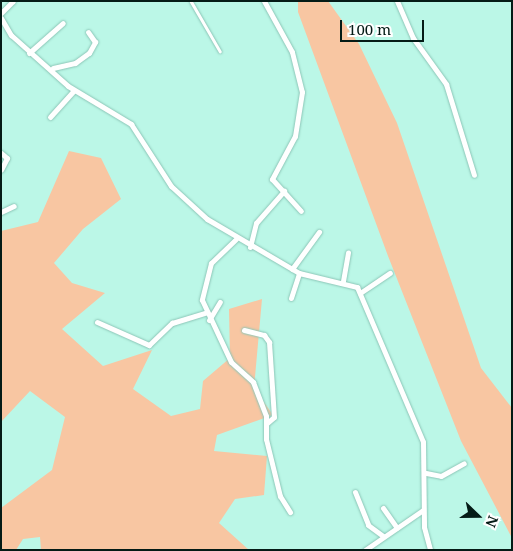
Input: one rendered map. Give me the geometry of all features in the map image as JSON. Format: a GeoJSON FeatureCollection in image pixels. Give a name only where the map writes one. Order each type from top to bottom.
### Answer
{"type":"FeatureCollection","features":[{"type":"Feature","properties":{"kind":"street"},"geometry":{"type":"LineString","coordinates":[[1,13],[13,1]]}},
{"type":"Feature","properties":{"kind":"street"},"geometry":{"type":"LineString","coordinates":[[264,1],[288,44],[302,92],[295,136],[273,176],[301,211]]}},
{"type":"Feature","properties":{"kind":"street"},"geometry":{"type":"LineString","coordinates":[[397,1],[413,38],[446,84],[474,175]]}},
{"type":"Feature","properties":{"kind":"street"},"geometry":{"type":"LineString","coordinates":[[1,18],[29,53],[54,68],[74,90],[131,124],[171,186],[236,239],[299,273],[343,281],[360,293],[423,442],[426,473],[423,510],[430,550]]}},
{"type":"Feature","properties":{"kind":"street"},"geometry":{"type":"LineString","coordinates":[[29,53],[63,23]]}},
{"type":"Feature","properties":{"kind":"street"},"geometry":{"type":"LineString","coordinates":[[54,68],[79,61],[94,48],[88,32]]}},
{"type":"Feature","properties":{"kind":"street"},"geometry":{"type":"LineString","coordinates":[[50,117],[74,90]]}},
{"type":"Feature","properties":{"kind":"street"},"geometry":{"type":"LineString","coordinates":[[1,153],[7,158],[1,170]]}},
{"type":"Feature","properties":{"kind":"street"},"geometry":{"type":"LineString","coordinates":[[250,247],[256,224],[284,191]]}},
{"type":"Feature","properties":{"kind":"street"},"geometry":{"type":"LineString","coordinates":[[1,212],[14,206]]}},
{"type":"Feature","properties":{"kind":"street"},"geometry":{"type":"LineString","coordinates":[[292,269],[319,232]]}},
{"type":"Feature","properties":{"kind":"street"},"geometry":{"type":"LineString","coordinates":[[236,239],[210,266],[203,296],[210,320],[230,362],[252,379],[266,423],[280,496],[290,512]]}},
{"type":"Feature","properties":{"kind":"street"},"geometry":{"type":"LineString","coordinates":[[343,281],[348,252]]}},
{"type":"Feature","properties":{"kind":"street"},"geometry":{"type":"LineString","coordinates":[[291,298],[299,273]]}},
{"type":"Feature","properties":{"kind":"street"},"geometry":{"type":"LineString","coordinates":[[360,293],[390,274]]}},
{"type":"Feature","properties":{"kind":"street"},"geometry":{"type":"LineString","coordinates":[[210,320],[220,302]]}},
{"type":"Feature","properties":{"kind":"street"},"geometry":{"type":"LineString","coordinates":[[97,322],[149,345],[172,323],[207,312]]}},
{"type":"Feature","properties":{"kind":"street"},"geometry":{"type":"LineString","coordinates":[[244,330],[264,335],[269,342],[274,417],[266,423]]}},
{"type":"Feature","properties":{"kind":"street"},"geometry":{"type":"LineString","coordinates":[[426,473],[441,476],[464,462]]}},
{"type":"Feature","properties":{"kind":"street"},"geometry":{"type":"LineString","coordinates":[[355,492],[368,525],[383,536]]}},
{"type":"Feature","properties":{"kind":"street"},"geometry":{"type":"LineString","coordinates":[[383,508],[397,528]]}},
{"type":"Feature","properties":{"kind":"street"},"geometry":{"type":"LineString","coordinates":[[365,550],[423,510]]}},
{"type":"Feature","properties":{"kind":"lane"},"geometry":{"type":"LineString","coordinates":[[190,1],[220,51]]}},
{"type":"Feature","properties":{"kind":"shaded area"},"geometry":{"type":"Polygon","coordinates":[[[298,1],[328,1],[359,44],[397,123],[481,368],[512,408],[512,538],[461,441],[388,256],[298,12],[298,1]]]}},
{"type":"Feature","properties":{"kind":"shaded area"},"geometry":{"type":"Polygon","coordinates":[[[69,151],[101,158],[121,199],[83,229],[54,263],[72,283],[105,293],[62,329],[103,366],[152,350],[133,389],[171,416],[200,409],[203,381],[230,358],[229,309],[262,299],[254,388],[273,415],[217,435],[214,451],[267,456],[264,495],[235,499],[219,523],[249,550],[41,550],[40,537],[23,539],[16,550],[1,550],[1,508],[52,470],[65,417],[30,391],[1,422],[1,231],[38,222],[69,151]]]}}]}
